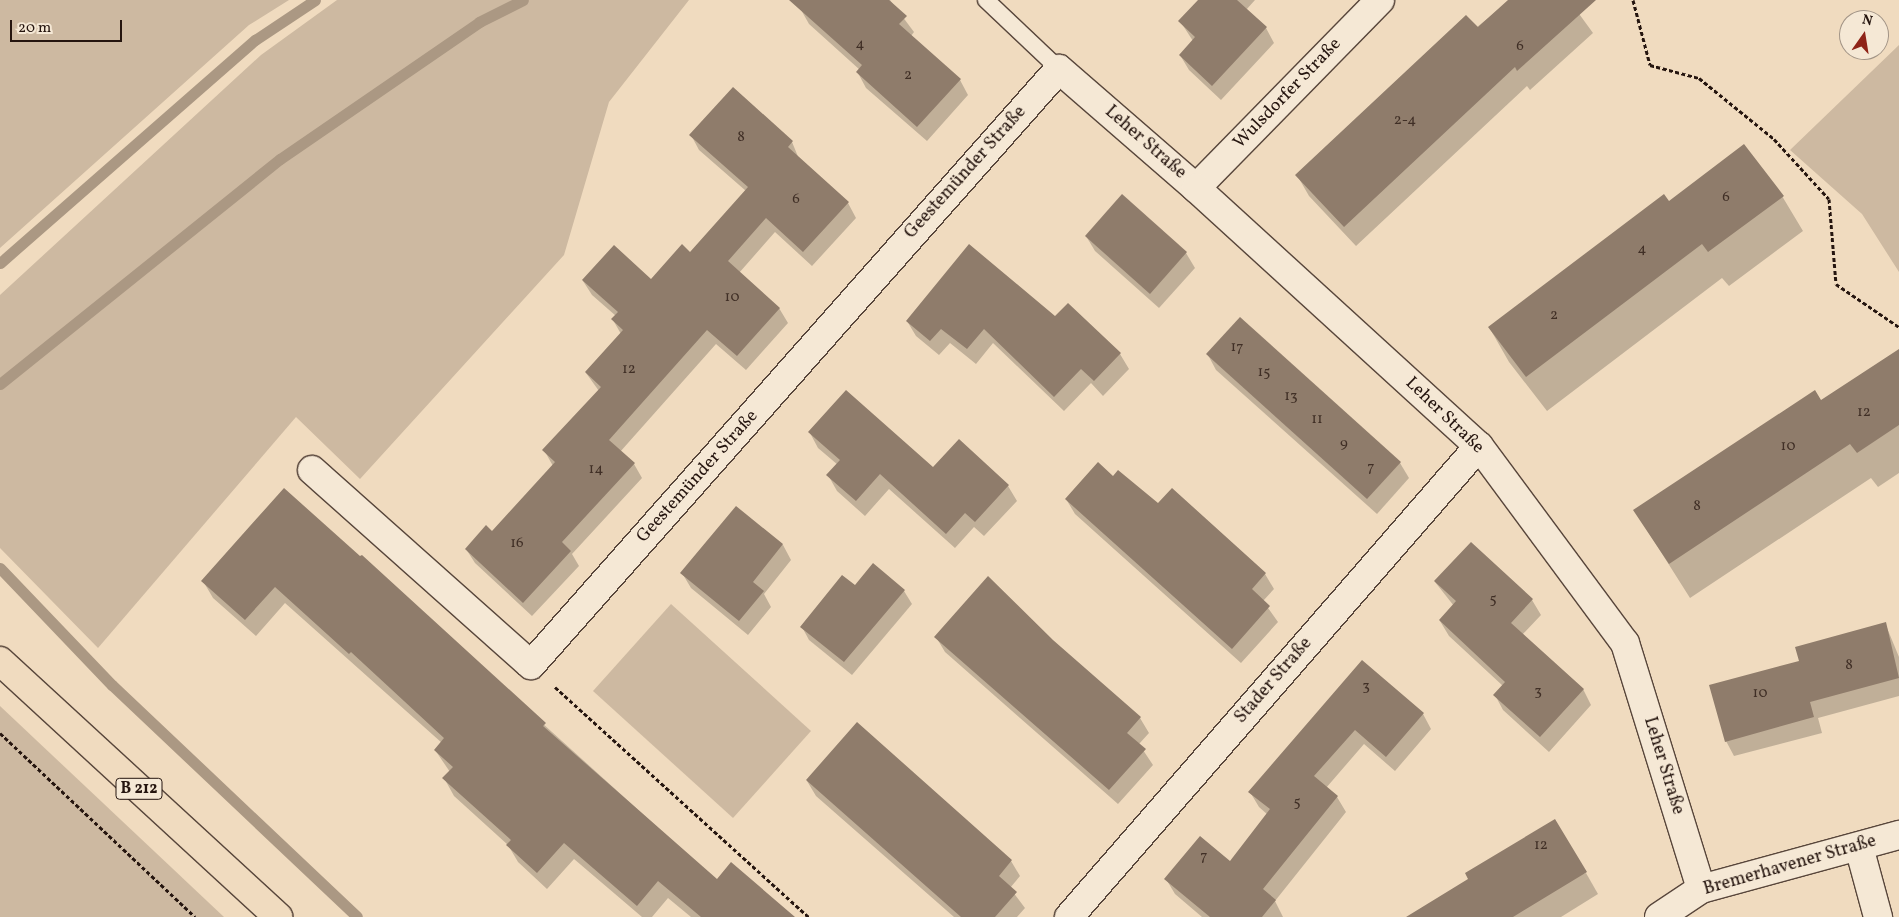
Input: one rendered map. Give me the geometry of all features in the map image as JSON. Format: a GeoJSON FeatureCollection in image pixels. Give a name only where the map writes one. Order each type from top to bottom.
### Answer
{"type":"FeatureCollection","features":[{"type":"Feature","properties":{"kind":"main road","name":"B 212"},"geometry":{"type":"LineString","coordinates":[[0,661],[278,917]]}},
{"type":"Feature","properties":{"kind":"street","name":"Wulsdorfer Straße"},"geometry":{"type":"LineString","coordinates":[[1196,188],[1380,0]]}},
{"type":"Feature","properties":{"kind":"street","name":"Leher Straße"},"geometry":{"type":"LineString","coordinates":[[1059,69],[1196,188],[1479,446],[1625,643],[1701,889]]}},
{"type":"Feature","properties":{"kind":"street","name":"Geestemünder Straße"},"geometry":{"type":"LineString","coordinates":[[531,665],[1059,69]]}},
{"type":"Feature","properties":{"kind":"street","name":"Stader Straße"},"geometry":{"type":"LineString","coordinates":[[1070,917],[1479,446]]}},
{"type":"Feature","properties":{"kind":"street"},"geometry":{"type":"LineString","coordinates":[[312,470],[531,665]]}},
{"type":"Feature","properties":{"kind":"street","name":"Bremerhavener Straße"},"geometry":{"type":"LineString","coordinates":[[1659,917],[1701,889],[1899,835]]}},
{"type":"Feature","properties":{"kind":"street"},"geometry":{"type":"LineString","coordinates":[[1859,847],[1878,917]]}},
{"type":"Feature","properties":{"kind":"lane"},"geometry":{"type":"LineString","coordinates":[[986,0],[1059,69]]}},
{"type":"Feature","properties":{"kind":"path"},"geometry":{"type":"LineString","coordinates":[[1633,0],[1650,65],[1699,78],[1774,139],[1829,199],[1836,284],[1899,327]]}},
{"type":"Feature","properties":{"kind":"path"},"geometry":{"type":"LineString","coordinates":[[531,665],[809,917]]}},
{"type":"Feature","properties":{"kind":"path"},"geometry":{"type":"LineString","coordinates":[[0,733],[195,917]]}},
{"type":"Feature","properties":{"kind":"shaded area"},"geometry":{"type":"Polygon","coordinates":[[[0,0],[289,0],[249,25],[0,248],[0,0]]]}},
{"type":"Feature","properties":{"kind":"shaded area"},"geometry":{"type":"Polygon","coordinates":[[[337,0],[689,0],[609,102],[564,255],[360,479],[296,417],[98,648],[0,548],[0,295],[261,55],[337,0]]]}},
{"type":"Feature","properties":{"kind":"shaded area"},"geometry":{"type":"Polygon","coordinates":[[[1899,45],[1899,272],[1862,214],[1790,150],[1883,60],[1889,60],[1889,55],[1899,45]]]}},
{"type":"Feature","properties":{"kind":"shaded area"},"geometry":{"type":"Polygon","coordinates":[[[671,604],[811,731],[733,818],[593,691],[671,604]]]}},
{"type":"Feature","properties":{"kind":"shaded area"},"geometry":{"type":"Polygon","coordinates":[[[0,706],[224,917],[0,917],[0,706]]]}},
{"type":"Feature","properties":{"kind":"building"},"geometry":{"type":"Polygon","coordinates":[[[789,0],[889,0],[907,16],[899,24],[961,79],[917,127],[856,72],[862,65],[789,0]]]}},
{"type":"Feature","properties":{"kind":"building"},"geometry":{"type":"Polygon","coordinates":[[[1198,0],[1237,0],[1267,27],[1212,86],[1179,55],[1195,37],[1178,21],[1198,0]]]}},
{"type":"Feature","properties":{"kind":"building"},"geometry":{"type":"Polygon","coordinates":[[[1508,0],[1596,0],[1517,71],[1515,67],[1344,227],[1295,175],[1466,15],[1478,27],[1508,0]]]}},
{"type":"Feature","properties":{"kind":"building"},"geometry":{"type":"Polygon","coordinates":[[[733,87],[793,141],[788,147],[849,202],[803,252],[766,218],[728,261],[780,308],[737,356],[707,330],[609,440],[635,463],[562,542],[571,551],[523,603],[465,549],[486,525],[492,531],[555,462],[542,450],[601,387],[585,372],[623,330],[611,319],[618,312],[582,280],[614,245],[651,279],[682,244],[690,252],[748,187],[689,135],[733,87]]]}},
{"type":"Feature","properties":{"kind":"building"},"geometry":{"type":"Polygon","coordinates":[[[1744,144],[1784,196],[1708,252],[1702,244],[1526,377],[1488,327],[1664,194],[1669,201],[1744,144]]]}},
{"type":"Feature","properties":{"kind":"building"},"geometry":{"type":"Polygon","coordinates":[[[1122,194],[1187,252],[1150,294],[1085,236],[1122,194]]]}},
{"type":"Feature","properties":{"kind":"building"},"geometry":{"type":"Polygon","coordinates":[[[969,244],[1055,316],[1068,303],[1121,353],[1094,381],[1081,369],[1054,397],[984,329],[967,349],[941,329],[930,341],[906,321],[969,244]]]}},
{"type":"Feature","properties":{"kind":"building"},"geometry":{"type":"Polygon","coordinates":[[[1240,317],[1401,462],[1367,499],[1206,354],[1240,317]]]}},
{"type":"Feature","properties":{"kind":"building"},"geometry":{"type":"Polygon","coordinates":[[[1899,349],[1899,425],[1857,453],[1850,444],[1669,564],[1633,510],[1815,390],[1821,400],[1899,349]]]}},
{"type":"Feature","properties":{"kind":"building"},"geometry":{"type":"Polygon","coordinates":[[[846,390],[933,467],[959,439],[1009,485],[975,522],[965,513],[946,534],[880,474],[856,501],[826,475],[840,460],[808,432],[846,390]]]}},
{"type":"Feature","properties":{"kind":"building"},"geometry":{"type":"Polygon","coordinates":[[[1098,462],[1113,476],[1118,470],[1158,503],[1172,488],[1266,573],[1252,589],[1270,606],[1232,649],[1065,499],[1098,462]]]}},
{"type":"Feature","properties":{"kind":"building"},"geometry":{"type":"Polygon","coordinates":[[[284,488],[360,556],[362,555],[546,723],[543,726],[717,879],[731,862],[795,917],[701,917],[658,881],[637,906],[564,843],[537,873],[506,845],[511,840],[442,778],[453,767],[434,750],[444,738],[351,652],[349,654],[275,587],[245,620],[201,581],[284,488]]]}},
{"type":"Feature","properties":{"kind":"building"},"geometry":{"type":"Polygon","coordinates":[[[736,506],[783,544],[753,582],[764,591],[739,621],[680,573],[736,506]]]}},
{"type":"Feature","properties":{"kind":"building"},"geometry":{"type":"Polygon","coordinates":[[[1471,542],[1533,599],[1511,623],[1584,689],[1540,737],[1493,695],[1505,682],[1439,620],[1456,601],[1434,581],[1471,542]]]}},
{"type":"Feature","properties":{"kind":"building"},"geometry":{"type":"Polygon","coordinates":[[[873,563],[905,590],[844,662],[800,627],[842,575],[855,585],[873,563]]]}},
{"type":"Feature","properties":{"kind":"building"},"geometry":{"type":"Polygon","coordinates":[[[988,576],[1053,640],[1141,717],[1127,733],[1146,749],[1109,790],[934,637],[988,576]]]}},
{"type":"Feature","properties":{"kind":"building"},"geometry":{"type":"Polygon","coordinates":[[[1886,622],[1899,678],[1810,702],[1814,717],[1725,742],[1709,685],[1799,661],[1795,647],[1886,622]]]}},
{"type":"Feature","properties":{"kind":"building"},"geometry":{"type":"Polygon","coordinates":[[[1362,660],[1424,713],[1386,757],[1355,730],[1314,776],[1338,796],[1263,889],[1276,900],[1262,917],[1210,917],[1164,879],[1200,836],[1230,861],[1270,809],[1248,792],[1362,660]]]}},
{"type":"Feature","properties":{"kind":"building"},"geometry":{"type":"Polygon","coordinates":[[[857,722],[1012,860],[999,876],[1017,892],[995,917],[961,917],[806,780],[857,722]]]}},
{"type":"Feature","properties":{"kind":"building"},"geometry":{"type":"Polygon","coordinates":[[[1555,819],[1587,872],[1513,917],[1406,917],[1468,879],[1465,873],[1555,819]]]}},
{"type":"Feature","properties":{"kind":"waterway"},"geometry":{"type":"LineString","coordinates":[[0,263],[255,40],[315,0]]}},
{"type":"Feature","properties":{"kind":"waterway"},"geometry":{"type":"LineString","coordinates":[[0,384],[280,159],[479,22],[523,0]]}},
{"type":"Feature","properties":{"kind":"waterway"},"geometry":{"type":"LineString","coordinates":[[0,568],[112,685],[357,917]]}}]}
